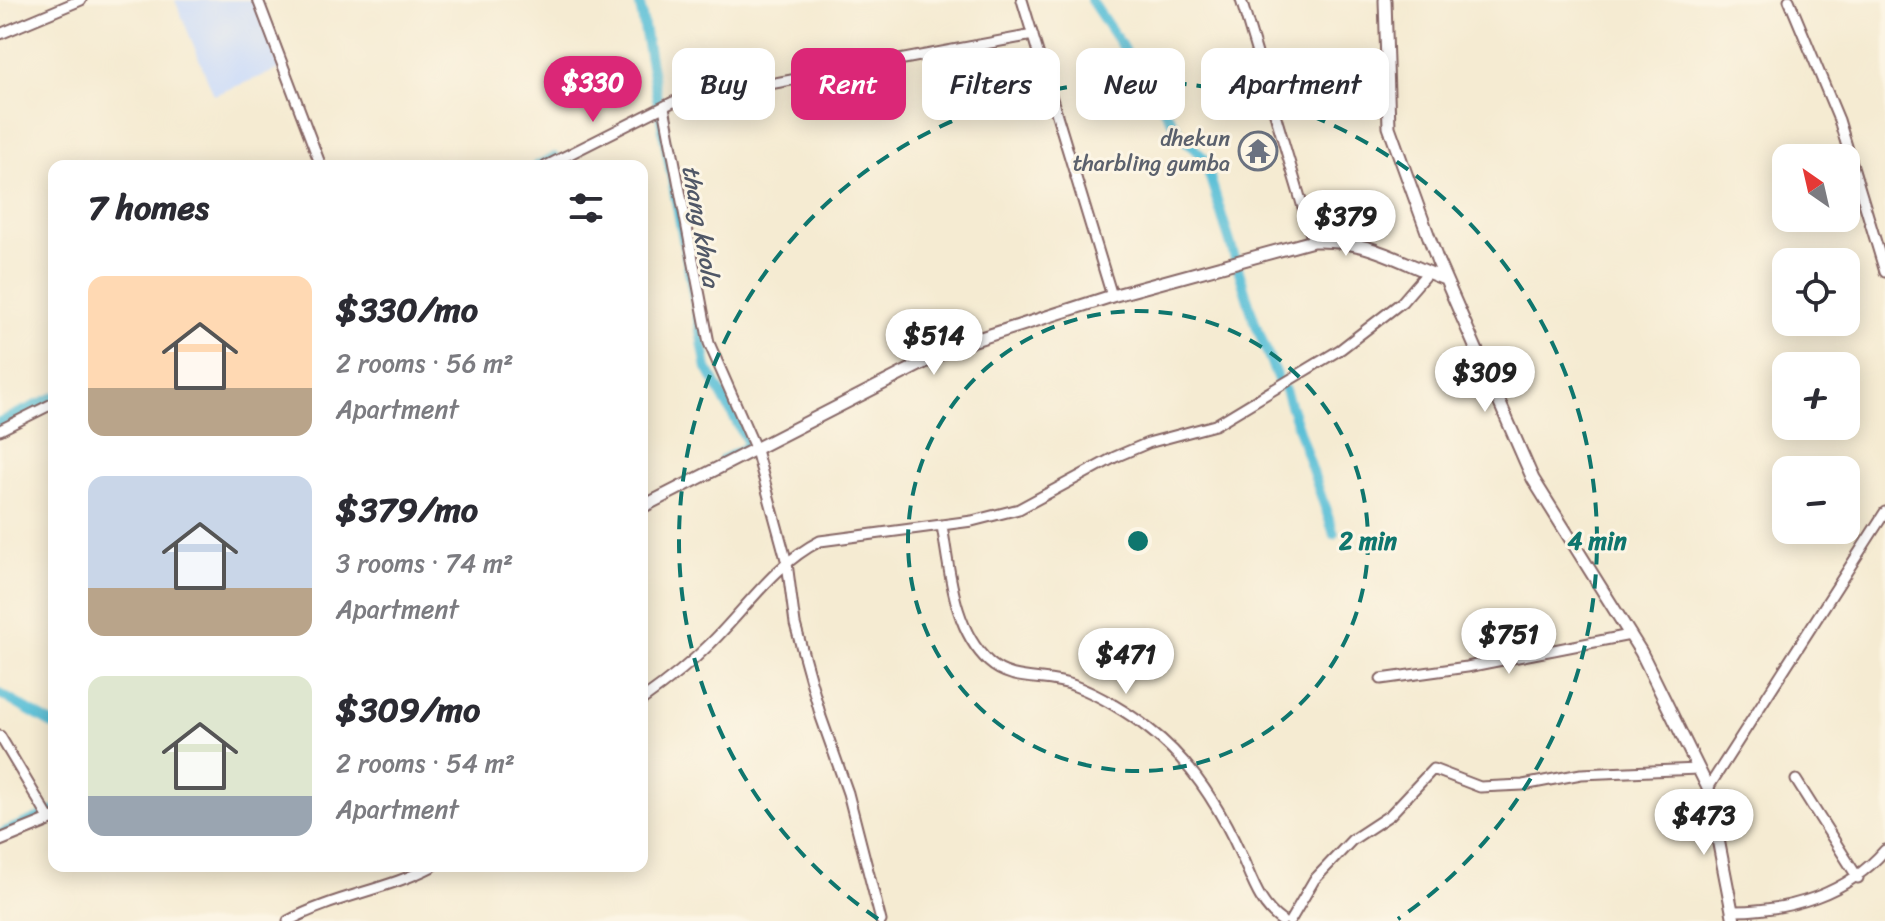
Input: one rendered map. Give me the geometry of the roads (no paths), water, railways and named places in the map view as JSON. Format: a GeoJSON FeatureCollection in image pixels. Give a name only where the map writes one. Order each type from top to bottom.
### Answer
{"type":"FeatureCollection","features":[{"type":"Feature","properties":{"kind":"street"},"geometry":{"type":"LineString","coordinates":[[0,34],[81,0]]}},
{"type":"Feature","properties":{"kind":"street"},"geometry":{"type":"LineString","coordinates":[[258,0],[319,160]]}},
{"type":"Feature","properties":{"kind":"street"},"geometry":{"type":"LineString","coordinates":[[1022,0],[1112,296]]}},
{"type":"Feature","properties":{"kind":"street"},"geometry":{"type":"LineString","coordinates":[[1241,0],[1313,241]]}},
{"type":"Feature","properties":{"kind":"street"},"geometry":{"type":"LineString","coordinates":[[1385,0],[1389,127],[1445,279],[1533,479],[1630,635],[1708,788],[1734,916],[1837,891],[1858,878],[1885,850]]}},
{"type":"Feature","properties":{"kind":"street"},"geometry":{"type":"LineString","coordinates":[[1789,0],[1839,120],[1885,272]]}},
{"type":"Feature","properties":{"kind":"street"},"geometry":{"type":"LineString","coordinates":[[558,160],[664,107],[693,97],[1033,35]]}},
{"type":"Feature","properties":{"kind":"street"},"geometry":{"type":"LineString","coordinates":[[664,107],[709,343],[756,450],[787,563],[795,624],[821,717],[848,793],[881,921]]}},
{"type":"Feature","properties":{"kind":"street"},"geometry":{"type":"LineString","coordinates":[[648,504],[956,346],[1112,296],[1313,241],[1344,240],[1381,250],[1445,279]]}},
{"type":"Feature","properties":{"kind":"street"},"geometry":{"type":"LineString","coordinates":[[648,695],[711,644],[773,573],[820,541],[942,526],[1019,509],[1115,457],[1148,443],[1215,425],[1341,349],[1402,302],[1428,272]]}},
{"type":"Feature","properties":{"kind":"street"},"geometry":{"type":"LineString","coordinates":[[0,430],[48,406]]}},
{"type":"Feature","properties":{"kind":"street"},"geometry":{"type":"LineString","coordinates":[[1708,788],[1885,512]]}},
{"type":"Feature","properties":{"kind":"street"},"geometry":{"type":"LineString","coordinates":[[942,526],[957,605],[968,634],[989,662],[1009,675],[1074,685],[1149,729],[1195,772],[1242,856],[1250,883],[1282,921]]}},
{"type":"Feature","properties":{"kind":"street"},"geometry":{"type":"LineString","coordinates":[[1381,679],[1467,667],[1630,635]]}},
{"type":"Feature","properties":{"kind":"street"},"geometry":{"type":"LineString","coordinates":[[0,736],[48,813]]}},
{"type":"Feature","properties":{"kind":"street"},"geometry":{"type":"LineString","coordinates":[[1290,921],[1323,870],[1352,840],[1390,815],[1433,769],[1480,787],[1523,785],[1581,774],[1655,774],[1698,769]]}},
{"type":"Feature","properties":{"kind":"street"},"geometry":{"type":"LineString","coordinates":[[1796,780],[1858,878]]}},
{"type":"Feature","properties":{"kind":"street"},"geometry":{"type":"LineString","coordinates":[[0,840],[48,821]]}},
{"type":"Feature","properties":{"kind":"street"},"geometry":{"type":"LineString","coordinates":[[288,921],[311,909],[402,882],[421,872]]}},
{"type":"Feature","properties":{"kind":"waterway","name":"thang khola"},"geometry":{"type":"LineString","coordinates":[[639,0],[707,368],[752,450]]}},
{"type":"Feature","properties":{"kind":"waterway"},"geometry":{"type":"LineString","coordinates":[[1091,0],[1184,139],[1204,158],[1254,320],[1278,380]]}},
{"type":"Feature","properties":{"kind":"waterway"},"geometry":{"type":"LineString","coordinates":[[549,160],[555,157]]}},
{"type":"Feature","properties":{"kind":"waterway"},"geometry":{"type":"LineString","coordinates":[[1285,390],[1334,534]]}},
{"type":"Feature","properties":{"kind":"waterway"},"geometry":{"type":"LineString","coordinates":[[0,422],[48,400]]}},
{"type":"Feature","properties":{"kind":"waterway"},"geometry":{"type":"LineString","coordinates":[[723,460],[749,446]]}},
{"type":"Feature","properties":{"kind":"waterway"},"geometry":{"type":"LineString","coordinates":[[0,694],[48,722]]}},
{"type":"Feature","properties":{"kind":"waterway"},"geometry":{"type":"LineString","coordinates":[[0,834],[48,814]]}},
{"type":"Feature","properties":{"kind":"place","name":"dhekun tharbling gumba"},"geometry":{"type":"Point","coordinates":[1258,151]}}]}
